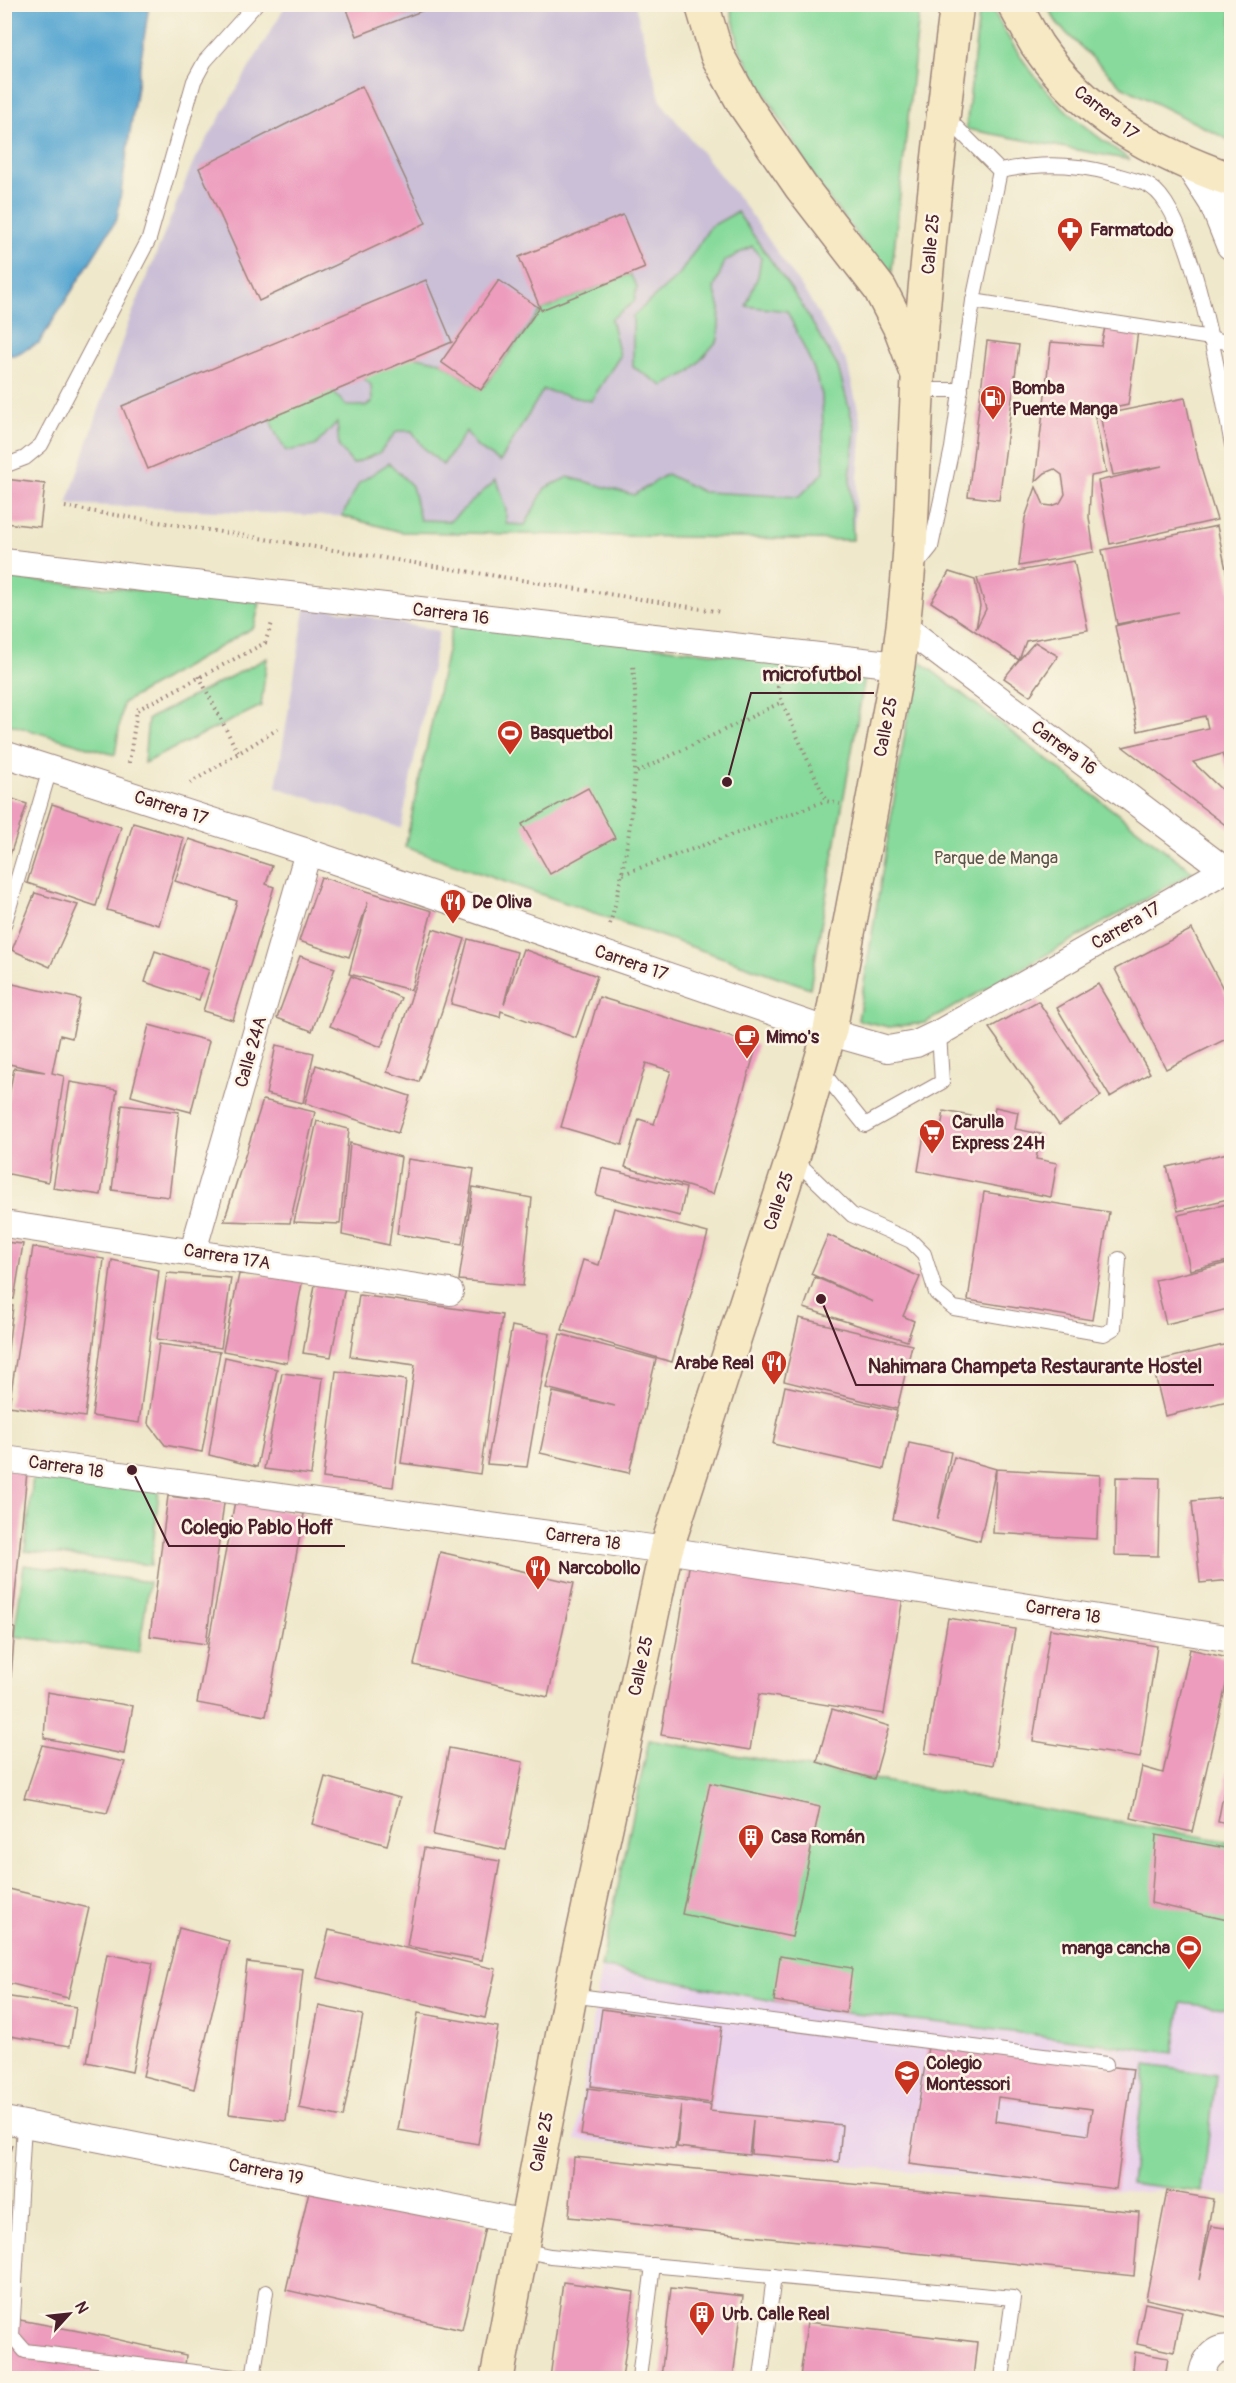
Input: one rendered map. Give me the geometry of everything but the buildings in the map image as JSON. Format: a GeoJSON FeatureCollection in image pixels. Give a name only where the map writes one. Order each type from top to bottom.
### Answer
{"type":"FeatureCollection","features":[{"type":"Feature","properties":{"kind":"main road"},"geometry":{"type":"LineString","coordinates":[[702,4],[717,55],[744,104],[801,187],[880,288],[901,330],[918,384]]}},
{"type":"Feature","properties":{"kind":"main road","name":"Calle 25"},"geometry":{"type":"LineString","coordinates":[[496,2379],[570,1995],[666,1550],[793,1157],[830,1030],[898,665],[903,626],[909,575],[918,384],[943,114],[957,4]]}},
{"type":"Feature","properties":{"kind":"main road","name":"Carrera 17"},"geometry":{"type":"LineString","coordinates":[[1014,4],[1037,45],[1069,84],[1106,117],[1147,145],[1192,166],[1232,180]]}},
{"type":"Feature","properties":{"kind":"street"},"geometry":{"type":"LineString","coordinates":[[1192,166],[1215,202],[1232,244]]}},
{"type":"Feature","properties":{"kind":"street","name":"Carrera 16"},"geometry":{"type":"LineString","coordinates":[[4,562],[898,665]]}},
{"type":"Feature","properties":{"kind":"street","name":"Carrera 16"},"geometry":{"type":"LineString","coordinates":[[903,626],[1228,869]]}},
{"type":"Feature","properties":{"kind":"street","name":"Carrera 17"},"geometry":{"type":"LineString","coordinates":[[4,754],[308,852],[846,1037],[888,1049],[916,1044],[939,1033],[1228,869]]}},
{"type":"Feature","properties":{"kind":"street","name":"Calle 24A"},"geometry":{"type":"LineString","coordinates":[[194,1251],[308,852]]}},
{"type":"Feature","properties":{"kind":"street","name":"Carrera 17A"},"geometry":{"type":"LineString","coordinates":[[4,1224],[194,1251],[450,1292]]}},
{"type":"Feature","properties":{"kind":"street","name":"Carrera 18"},"geometry":{"type":"LineString","coordinates":[[4,1459],[666,1550],[1232,1639]]}},
{"type":"Feature","properties":{"kind":"street","name":"Carrera 19"},"geometry":{"type":"LineString","coordinates":[[14,2122],[525,2237]]}},
{"type":"Feature","properties":{"kind":"street"},"geometry":{"type":"LineString","coordinates":[[1202,2379],[1202,2370],[1210,2356],[1217,2350],[1227,2347],[1232,2349]]}},
{"type":"Feature","properties":{"kind":"lane"},"geometry":{"type":"LineString","coordinates":[[4,466],[25,458],[41,445],[148,239],[194,81],[205,61],[256,4]]}},
{"type":"Feature","properties":{"kind":"lane"},"geometry":{"type":"LineString","coordinates":[[943,114],[1000,171]]}},
{"type":"Feature","properties":{"kind":"lane"},"geometry":{"type":"LineString","coordinates":[[1000,171],[1030,164],[1071,165],[1112,173],[1152,187],[1169,208],[1182,232],[1211,338],[1232,446]]}},
{"type":"Feature","properties":{"kind":"lane"},"geometry":{"type":"LineString","coordinates":[[909,575],[931,547],[962,390],[973,301],[1000,171]]}},
{"type":"Feature","properties":{"kind":"lane"},"geometry":{"type":"LineString","coordinates":[[973,301],[1211,338],[1232,344]]}},
{"type":"Feature","properties":{"kind":"lane"},"geometry":{"type":"LineString","coordinates":[[918,384],[962,390]]}},
{"type":"Feature","properties":{"kind":"lane"},"geometry":{"type":"LineString","coordinates":[[4,925],[50,769]]}},
{"type":"Feature","properties":{"kind":"lane"},"geometry":{"type":"LineString","coordinates":[[820,1069],[865,1125],[942,1083],[939,1033]]}},
{"type":"Feature","properties":{"kind":"lane"},"geometry":{"type":"LineString","coordinates":[[793,1157],[852,1215],[911,1241],[924,1254],[936,1293],[954,1308],[1104,1334],[1114,1328],[1119,1259]]}},
{"type":"Feature","properties":{"kind":"lane"},"geometry":{"type":"LineString","coordinates":[[570,1995],[1106,2064]]}},
{"type":"Feature","properties":{"kind":"lane"},"geometry":{"type":"LineString","coordinates":[[14,2122],[12,2336],[25,2351],[244,2379],[254,2372],[266,2292]]}},
{"type":"Feature","properties":{"kind":"lane"},"geometry":{"type":"LineString","coordinates":[[525,2237],[550,2256],[1013,2298],[1002,2379]]}},
{"type":"Feature","properties":{"kind":"lane"},"geometry":{"type":"LineString","coordinates":[[639,2379],[653,2265]]}},
{"type":"Feature","properties":{"kind":"lane"},"geometry":{"type":"LineString","coordinates":[[761,2379],[774,2276]]}},
{"type":"Feature","properties":{"kind":"path"},"geometry":{"type":"LineString","coordinates":[[1225,4],[1232,17]]}},
{"type":"Feature","properties":{"kind":"path"},"geometry":{"type":"LineString","coordinates":[[65,507],[725,613]]}},
{"type":"Feature","properties":{"kind":"path"},"geometry":{"type":"LineString","coordinates":[[128,767],[136,710],[266,643],[272,622]]}},
{"type":"Feature","properties":{"kind":"path"},"geometry":{"type":"LineString","coordinates":[[599,922],[610,926],[623,874],[637,772],[637,713],[632,655]]}},
{"type":"Feature","properties":{"kind":"path"},"geometry":{"type":"LineString","coordinates":[[787,673],[778,687],[782,702],[826,801]]}},
{"type":"Feature","properties":{"kind":"path"},"geometry":{"type":"LineString","coordinates":[[199,676],[238,753]]}},
{"type":"Feature","properties":{"kind":"path"},"geometry":{"type":"LineString","coordinates":[[637,772],[782,702]]}},
{"type":"Feature","properties":{"kind":"path"},"geometry":{"type":"LineString","coordinates":[[189,784],[281,727]]}},
{"type":"Feature","properties":{"kind":"path"},"geometry":{"type":"LineString","coordinates":[[179,781],[201,787]]}},
{"type":"Feature","properties":{"kind":"path"},"geometry":{"type":"LineString","coordinates":[[623,874],[826,801],[847,805]]}},
{"type":"Feature","properties":{"kind":"shaded area"},"geometry":{"type":"Polygon","coordinates":[[[286,5],[635,5],[661,102],[748,210],[809,298],[847,363],[862,427],[853,540],[67,504],[128,324],[192,165],[286,5]]]}},
{"type":"Feature","properties":{"kind":"shaded area"},"geometry":{"type":"Polygon","coordinates":[[[306,604],[439,631],[401,828],[276,787],[306,604]]]}},
{"type":"Feature","properties":{"kind":"shaded area","name":"Colegio Montessori"},"geometry":{"type":"Polygon","coordinates":[[[601,1967],[1172,2053],[1181,2003],[1231,2009],[1231,2196],[1167,2188],[1145,2193],[576,2140],[601,1967]]]}},
{"type":"Feature","properties":{"kind":"green space"},"geometry":{"type":"Polygon","coordinates":[[[730,5],[920,5],[891,279],[819,186],[740,50],[730,5]]]}},
{"type":"Feature","properties":{"kind":"green space"},"geometry":{"type":"Polygon","coordinates":[[[980,5],[991,5],[1019,54],[1054,99],[1088,129],[1130,160],[966,129],[980,5]]]}},
{"type":"Feature","properties":{"kind":"green space"},"geometry":{"type":"Polygon","coordinates":[[[1046,5],[1231,5],[1231,141],[1123,87],[1059,26],[1046,5]]]}},
{"type":"Feature","properties":{"kind":"green space"},"geometry":{"type":"Polygon","coordinates":[[[737,212],[800,302],[838,367],[855,430],[850,477],[853,540],[401,532],[342,516],[359,483],[389,463],[412,486],[420,520],[450,521],[496,480],[506,510],[506,524],[525,525],[545,488],[568,477],[634,495],[667,474],[703,492],[799,497],[824,472],[822,395],[813,367],[787,311],[746,306],[758,276],[761,258],[752,246],[725,261],[714,288],[720,308],[718,340],[690,372],[663,386],[633,367],[633,316],[679,275],[710,227],[737,212]]]}},
{"type":"Feature","properties":{"kind":"green space"},"geometry":{"type":"Polygon","coordinates":[[[630,274],[637,287],[634,302],[611,319],[620,356],[591,401],[543,390],[500,462],[477,447],[466,431],[443,465],[423,447],[412,431],[397,431],[379,453],[353,464],[339,447],[337,422],[315,446],[286,451],[272,426],[272,407],[278,387],[324,383],[347,406],[365,406],[372,402],[371,385],[350,366],[396,344],[417,357],[441,362],[481,390],[541,310],[630,274]]]}},
{"type":"Feature","properties":{"kind":"green space"},"geometry":{"type":"Polygon","coordinates":[[[4,579],[260,602],[254,627],[123,703],[115,755],[5,723],[4,579]]]}},
{"type":"Feature","properties":{"kind":"green space"},"geometry":{"type":"Polygon","coordinates":[[[453,623],[866,671],[810,988],[405,847],[453,623]]]}},
{"type":"Feature","properties":{"kind":"green space"},"geometry":{"type":"Polygon","coordinates":[[[267,658],[261,706],[144,763],[148,719],[267,658]]]}},
{"type":"Feature","properties":{"kind":"green space","name":"Parque de Manga"},"geometry":{"type":"Polygon","coordinates":[[[917,659],[1193,872],[925,1023],[889,1027],[858,1020],[917,659]]]}},
{"type":"Feature","properties":{"kind":"green space"},"geometry":{"type":"Polygon","coordinates":[[[33,1477],[159,1491],[151,1565],[25,1551],[33,1477]]]}},
{"type":"Feature","properties":{"kind":"green space"},"geometry":{"type":"Polygon","coordinates":[[[24,1565],[149,1582],[139,1653],[14,1636],[24,1565]]]}},
{"type":"Feature","properties":{"kind":"green space","name":"Casa Román"},"geometry":{"type":"Polygon","coordinates":[[[649,1740],[1231,1842],[1231,2009],[1181,2003],[1173,2053],[943,2023],[846,2013],[601,1967],[649,1740]]]}},
{"type":"Feature","properties":{"kind":"green space"},"geometry":{"type":"Polygon","coordinates":[[[1146,2065],[1216,2075],[1202,2192],[1131,2183],[1146,2065]]]}},
{"type":"Feature","properties":{"kind":"water"},"geometry":{"type":"Polygon","coordinates":[[[5,4],[149,5],[117,219],[39,343],[15,355],[5,355],[5,4]]]}},
{"type":"Feature","properties":{"kind":"place","name":"Farmatodo"},"geometry":{"type":"Point","coordinates":[1070,253]}},
{"type":"Feature","properties":{"kind":"place","name":"Bomba Puente Manga"},"geometry":{"type":"Point","coordinates":[993,421]}},
{"type":"Feature","properties":{"kind":"place","name":"Basquetbol"},"geometry":{"type":"Point","coordinates":[510,756]}},
{"type":"Feature","properties":{"kind":"place","name":"microfutbol"},"geometry":{"type":"Point","coordinates":[727,782]}},
{"type":"Feature","properties":{"kind":"place","name":"De Oliva"},"geometry":{"type":"Point","coordinates":[453,925]}},
{"type":"Feature","properties":{"kind":"place","name":"Mimo's"},"geometry":{"type":"Point","coordinates":[747,1060]}},
{"type":"Feature","properties":{"kind":"place","name":"Carulla Express 24H"},"geometry":{"type":"Point","coordinates":[932,1155]}},
{"type":"Feature","properties":{"kind":"place","name":"Nahimara Champeta Restaurante Hostel"},"geometry":{"type":"Point","coordinates":[821,1299]}},
{"type":"Feature","properties":{"kind":"place","name":"Arabe Real"},"geometry":{"type":"Point","coordinates":[774,1386]}},
{"type":"Feature","properties":{"kind":"place","name":"Colegio Pablo Hoff"},"geometry":{"type":"Point","coordinates":[132,1470]}},
{"type":"Feature","properties":{"kind":"place","name":"Narcobollo"},"geometry":{"type":"Point","coordinates":[538,1591]}},
{"type":"Feature","properties":{"kind":"place","name":"Casa Román"},"geometry":{"type":"Point","coordinates":[751,1860]}},
{"type":"Feature","properties":{"kind":"place","name":"manga cancha"},"geometry":{"type":"Point","coordinates":[1189,1971]}},
{"type":"Feature","properties":{"kind":"place","name":"Colegio Montessori"},"geometry":{"type":"Point","coordinates":[907,2096]}},
{"type":"Feature","properties":{"kind":"place","name":"Urb. Calle Real"},"geometry":{"type":"Point","coordinates":[702,2337]}}]}
